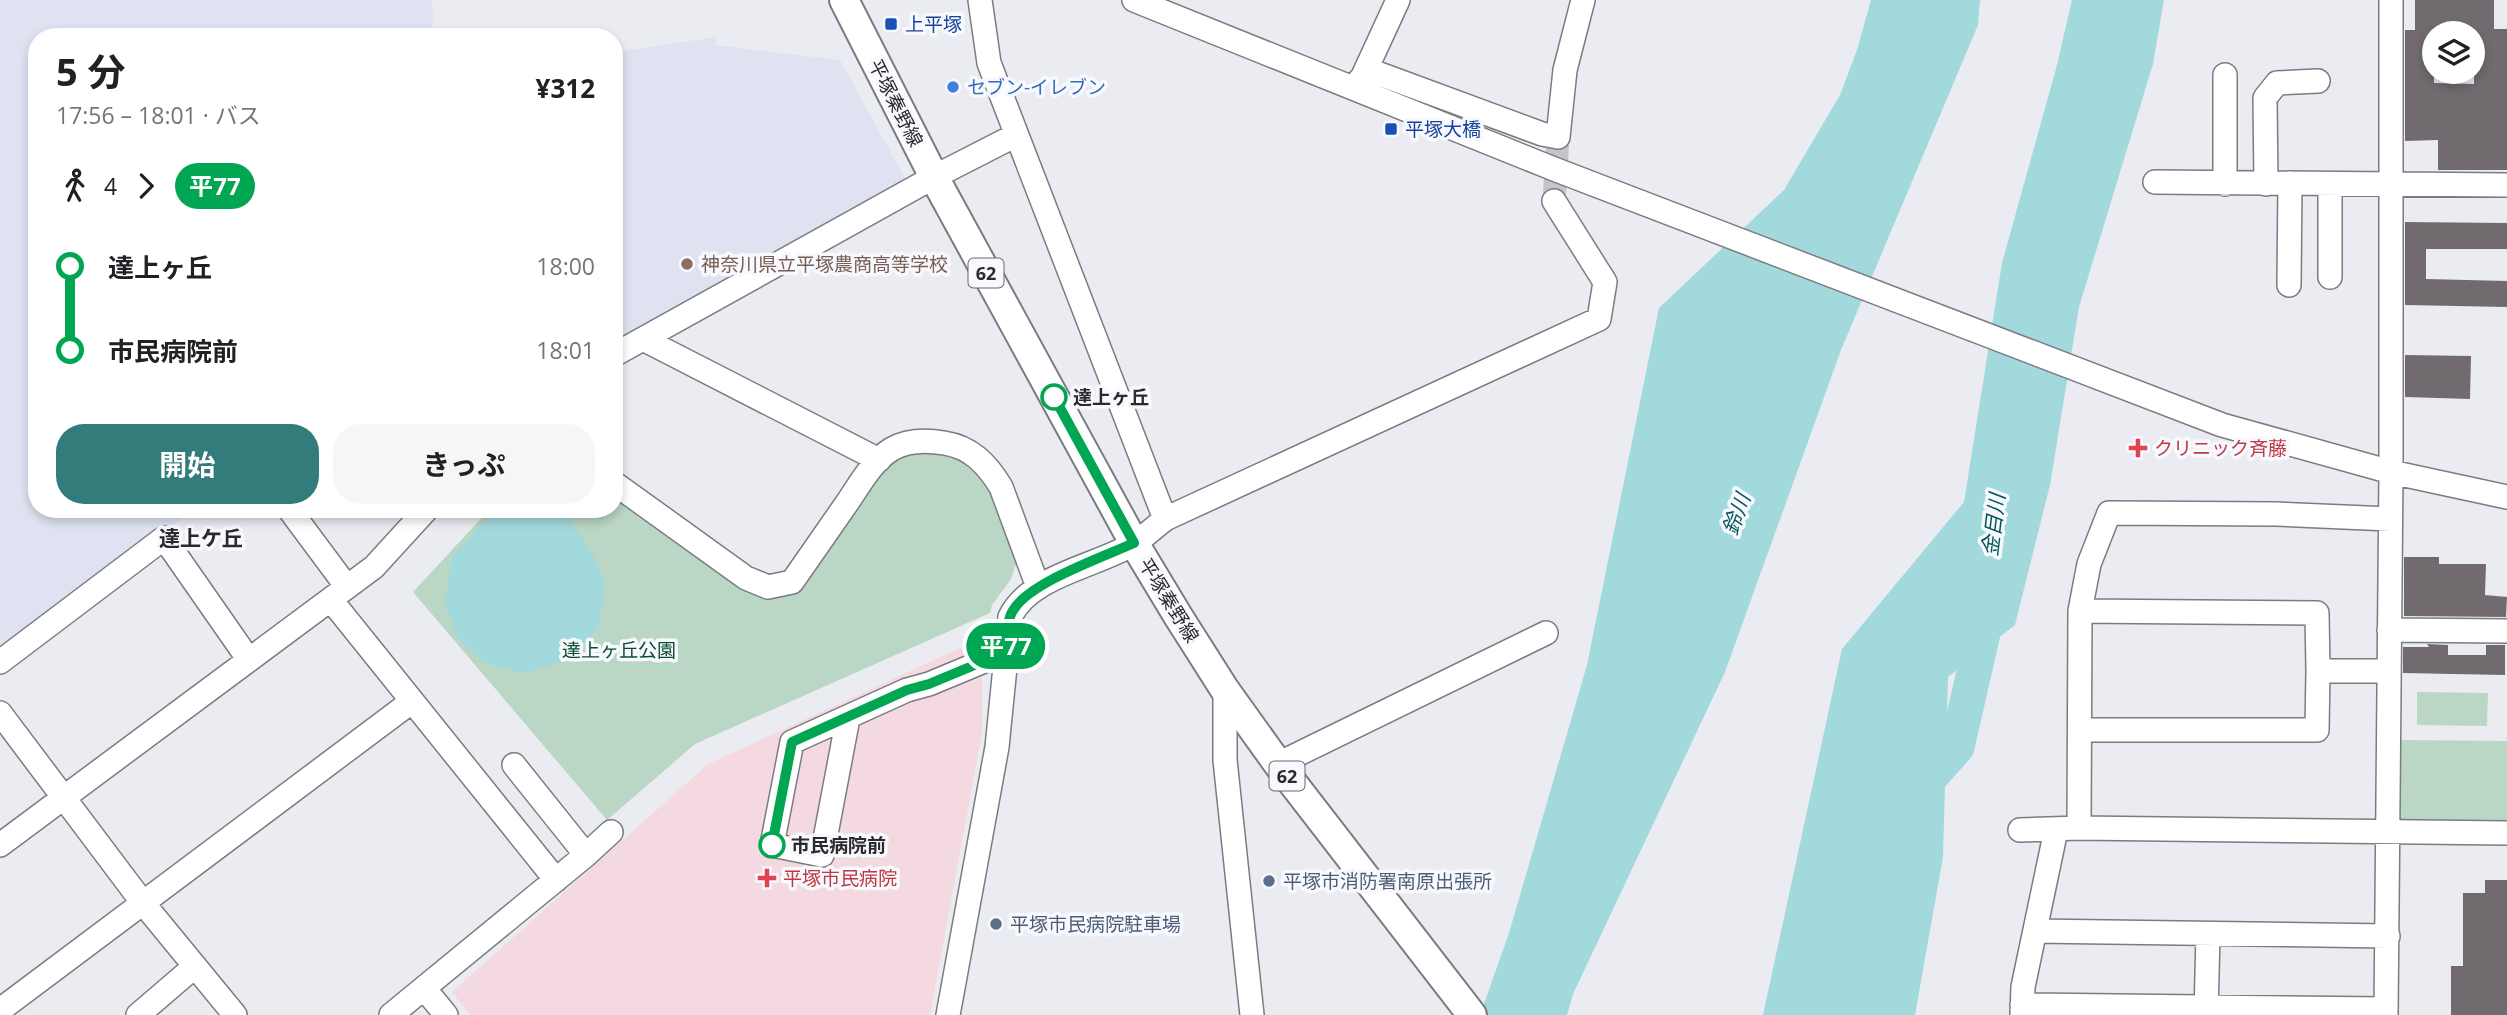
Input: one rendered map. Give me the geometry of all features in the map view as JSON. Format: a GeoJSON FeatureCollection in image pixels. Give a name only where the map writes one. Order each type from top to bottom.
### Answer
{"type":"FeatureCollection","features":[{"type":"Feature","properties":{"kind":"main road","name":"平塚秦野線"},"geometry":{"type":"LineString","coordinates":[[844,0],[934,177],[1134,543],[1225,690],[1278,764],[1464,1006]]}},
{"type":"Feature","properties":{"kind":"street"},"geometry":{"type":"LineString","coordinates":[[980,0],[989,62],[1165,519]]}},
{"type":"Feature","properties":{"kind":"street"},"geometry":{"type":"LineString","coordinates":[[1134,0],[1360,79],[1558,137],[1565,70],[1583,0]]}},
{"type":"Feature","properties":{"kind":"street"},"geometry":{"type":"LineString","coordinates":[[1360,79],[1398,0]]}},
{"type":"Feature","properties":{"kind":"street"},"geometry":{"type":"LineString","coordinates":[[2390,519],[2276,514],[2109,513],[2090,564],[2080,611],[2080,730],[2068,829],[2035,931],[2022,987],[2022,1010],[2386,1012],[2391,472],[2391,0]]}},
{"type":"Feature","properties":{"kind":"street"},"geometry":{"type":"LineString","coordinates":[[2224,75],[2225,184]]}},
{"type":"Feature","properties":{"kind":"street"},"geometry":{"type":"LineString","coordinates":[[1360,79],[1660,210],[2222,425],[2391,472],[2507,497]]}},
{"type":"Feature","properties":{"kind":"street"},"geometry":{"type":"LineString","coordinates":[[2266,184],[2265,98],[2277,83],[2318,82]]}},
{"type":"Feature","properties":{"kind":"street"},"geometry":{"type":"LineString","coordinates":[[623,350],[934,177],[1016,135]]}},
{"type":"Feature","properties":{"kind":"street"},"geometry":{"type":"LineString","coordinates":[[2155,182],[2507,185]]}},
{"type":"Feature","properties":{"kind":"street"},"geometry":{"type":"LineString","coordinates":[[2290,183],[2290,285]]}},
{"type":"Feature","properties":{"kind":"street"},"geometry":{"type":"LineString","coordinates":[[2330,184],[2330,277]]}},
{"type":"Feature","properties":{"kind":"street"},"geometry":{"type":"LineString","coordinates":[[948,1015],[997,747],[1010,617],[1015,607],[1038,587],[1134,543],[1165,519],[1600,318],[1605,282],[1554,201]]}},
{"type":"Feature","properties":{"kind":"street"},"geometry":{"type":"LineString","coordinates":[[643,340],[878,460]]}},
{"type":"Feature","properties":{"kind":"street"},"geometry":{"type":"LineString","coordinates":[[623,489],[746,578],[768,587],[792,582],[878,460],[891,449],[928,440],[965,449],[980,459],[992,472],[1001,487],[1038,587]]}},
{"type":"Feature","properties":{"kind":"street"},"geometry":{"type":"LineString","coordinates":[[294,518],[339,594],[411,702],[556,880]]}},
{"type":"Feature","properties":{"kind":"street"},"geometry":{"type":"LineString","coordinates":[[0,845],[374,567],[419,518]]}},
{"type":"Feature","properties":{"kind":"street"},"geometry":{"type":"LineString","coordinates":[[0,662],[164,538],[249,660]]}},
{"type":"Feature","properties":{"kind":"street"},"geometry":{"type":"LineString","coordinates":[[2080,611],[2317,613],[2318,671],[2317,730],[2080,730]]}},
{"type":"Feature","properties":{"kind":"street"},"geometry":{"type":"LineString","coordinates":[[2389,630],[2507,631]]}},
{"type":"Feature","properties":{"kind":"street"},"geometry":{"type":"LineString","coordinates":[[1278,764],[1546,633]]}},
{"type":"Feature","properties":{"kind":"street"},"geometry":{"type":"LineString","coordinates":[[848,718],[822,855],[772,845],[792,742],[907,690],[929,684],[1006,652]]}},
{"type":"Feature","properties":{"kind":"street"},"geometry":{"type":"LineString","coordinates":[[2318,671],[2388,671]]}},
{"type":"Feature","properties":{"kind":"street"},"geometry":{"type":"LineString","coordinates":[[1225,690],[1224,760],[1252,1015]]}},
{"type":"Feature","properties":{"kind":"street"},"geometry":{"type":"LineString","coordinates":[[0,1010],[411,702]]}},
{"type":"Feature","properties":{"kind":"street"},"geometry":{"type":"LineString","coordinates":[[0,713],[143,903],[236,1015]]}},
{"type":"Feature","properties":{"kind":"street"},"geometry":{"type":"LineString","coordinates":[[514,765],[586,855]]}},
{"type":"Feature","properties":{"kind":"street"},"geometry":{"type":"LineString","coordinates":[[2021,830],[2507,833]]}},
{"type":"Feature","properties":{"kind":"street"},"geometry":{"type":"LineString","coordinates":[[391,1015],[611,832]]}},
{"type":"Feature","properties":{"kind":"street"},"geometry":{"type":"LineString","coordinates":[[2035,931],[2388,936]]}},
{"type":"Feature","properties":{"kind":"street"},"geometry":{"type":"LineString","coordinates":[[2206,1010],[2208,934]]}},
{"type":"Feature","properties":{"kind":"street"},"geometry":{"type":"LineString","coordinates":[[138,1015],[194,967]]}},
{"type":"Feature","properties":{"kind":"street"},"geometry":{"type":"LineString","coordinates":[[424,988],[446,1015]]}},
{"type":"Feature","properties":{"kind":"shaded area"},"geometry":{"type":"Polygon","coordinates":[[[0,0],[431,0],[434,18],[431,28],[28,28],[28,518],[183,518],[0,653],[0,0]]]}},
{"type":"Feature","properties":{"kind":"shaded area","name":"神奈川県立平塚農商高等学校"},"geometry":{"type":"Polygon","coordinates":[[[717,37],[715,45],[840,60],[907,182],[623,341],[623,51],[717,37]]]}},
{"type":"Feature","properties":{"kind":"shaded area","name":"平塚市民病院"},"geometry":{"type":"Polygon","coordinates":[[[982,638],[982,733],[930,1015],[470,1015],[452,992],[708,764],[982,638]]]}},
{"type":"Feature","properties":{"kind":"green space","name":"達上ヶ丘公園"},"geometry":{"type":"Polygon","coordinates":[[[919,450],[943,453],[968,461],[984,473],[1017,561],[1011,579],[992,605],[990,613],[695,744],[607,820],[413,592],[482,518],[623,518],[623,505],[736,586],[766,599],[801,592],[882,471],[898,457],[919,450]]]}},
{"type":"Feature","properties":{"kind":"green space"},"geometry":{"type":"Polygon","coordinates":[[[2417,692],[2488,693],[2487,726],[2417,725],[2417,692]]]}},
{"type":"Feature","properties":{"kind":"green space"},"geometry":{"type":"Polygon","coordinates":[[[2399,740],[2507,741],[2507,823],[2398,821],[2399,740]]]}},
{"type":"Feature","properties":{"kind":"water","name":"鈴川"},"geometry":{"type":"Polygon","coordinates":[[[1871,0],[1980,0],[1978,25],[1841,350],[1725,672],[1573,994],[1567,1015],[1480,1015],[1509,933],[1587,665],[1659,308],[1784,190],[1840,95],[1857,50],[1871,0]]]}},
{"type":"Feature","properties":{"kind":"water"},"geometry":{"type":"Polygon","coordinates":[[[2072,0],[2164,0],[2153,64],[2079,307],[2050,485],[2015,625],[1948,677],[1943,857],[1915,1015],[1763,1015],[1842,649],[1964,502],[2002,263],[2057,65],[2072,0]]]}},
{"type":"Feature","properties":{"kind":"water"},"geometry":{"type":"Polygon","coordinates":[[[492,518],[568,518],[591,550],[605,584],[599,627],[570,660],[524,673],[486,664],[457,637],[445,603],[451,559],[481,525],[492,518]]]}},
{"type":"Feature","properties":{"kind":"building"},"geometry":{"type":"Polygon","coordinates":[[[2415,0],[2494,0],[2494,29],[2507,29],[2507,170],[2438,170],[2438,140],[2405,141],[2405,30],[2415,30],[2415,0]]]}},
{"type":"Feature","properties":{"kind":"building"},"geometry":{"type":"Polygon","coordinates":[[[2405,222],[2507,223],[2507,249],[2426,249],[2426,279],[2507,281],[2507,307],[2405,305],[2405,222]]]}},
{"type":"Feature","properties":{"kind":"building"},"geometry":{"type":"Polygon","coordinates":[[[2405,355],[2471,356],[2470,399],[2405,397],[2405,355]]]}},
{"type":"Feature","properties":{"kind":"building"},"geometry":{"type":"Polygon","coordinates":[[[2404,557],[2439,557],[2439,564],[2486,564],[2485,595],[2507,597],[2506,617],[2404,616],[2404,557]]]}},
{"type":"Feature","properties":{"kind":"building"},"geometry":{"type":"Polygon","coordinates":[[[2427,644],[2448,645],[2448,655],[2486,655],[2486,645],[2505,645],[2505,675],[2403,673],[2403,647],[2429,647],[2427,644]]]}},
{"type":"Feature","properties":{"kind":"building"},"geometry":{"type":"Polygon","coordinates":[[[2485,880],[2507,880],[2507,1015],[2451,1015],[2451,966],[2463,966],[2463,893],[2485,893],[2485,880]]]}},
{"type":"Feature","properties":{"kind":"waterway","name":"金目川"},"geometry":{"type":"LineString","coordinates":[[1914,795],[1957,747],[1985,624],[1986,608]]}},
{"type":"Feature","properties":{"kind":"tunnel"},"geometry":{"type":"LineString","coordinates":[[1554,201],[1558,137]]}},
{"type":"Feature","properties":{"kind":"bus line","name":"平77"},"geometry":{"type":"LineString","coordinates":[[772,845],[792,742],[907,690],[929,684],[1006,652],[1010,617],[1023,599],[1038,587],[1134,543],[1054,397]]}},
{"type":"Feature","properties":{"kind":"place","name":"上平塚"},"geometry":{"type":"Point","coordinates":[891,24]}},
{"type":"Feature","properties":{"kind":"place","name":"セブン-イレブン"},"geometry":{"type":"Point","coordinates":[953,87]}},
{"type":"Feature","properties":{"kind":"place","name":"平塚大橋"},"geometry":{"type":"Point","coordinates":[1391,129]}},
{"type":"Feature","properties":{"kind":"place","name":"神奈川県立平塚農商高等学校"},"geometry":{"type":"Point","coordinates":[687,264]}},
{"type":"Feature","properties":{"kind":"place","name":"達上ヶ丘"},"geometry":{"type":"Point","coordinates":[1054,397]}},
{"type":"Feature","properties":{"kind":"place","name":"クリニック斉藤"},"geometry":{"type":"Point","coordinates":[2138,448]}},
{"type":"Feature","properties":{"kind":"place","name":"市民病院前"},"geometry":{"type":"Point","coordinates":[772,845]}},
{"type":"Feature","properties":{"kind":"place","name":"平塚市民病院"},"geometry":{"type":"Point","coordinates":[767,878]}},
{"type":"Feature","properties":{"kind":"place","name":"平塚市消防署南原出張所"},"geometry":{"type":"Point","coordinates":[1269,881]}},
{"type":"Feature","properties":{"kind":"place","name":"平塚市民病院駐車場"},"geometry":{"type":"Point","coordinates":[996,924]}},
{"type":"Feature","properties":{"kind":"district","name":"達上ケ丘"},"geometry":{"type":"Point","coordinates":[201,538]}}]}
